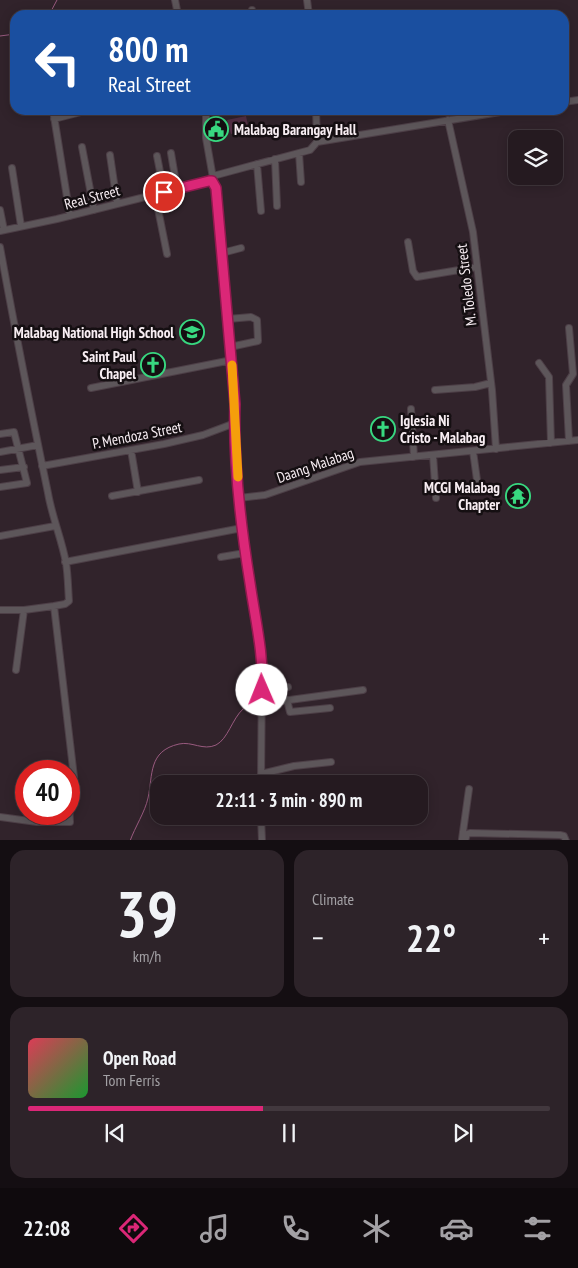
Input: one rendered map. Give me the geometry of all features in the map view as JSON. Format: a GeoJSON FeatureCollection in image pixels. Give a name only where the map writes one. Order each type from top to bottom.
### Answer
{"type":"FeatureCollection","features":[{"type":"Feature","properties":{"kind":"street"},"geometry":{"type":"LineString","coordinates":[[54,115],[70,216]]}},
{"type":"Feature","properties":{"kind":"street"},"geometry":{"type":"LineString","coordinates":[[54,119],[70,115]]}},
{"type":"Feature","properties":{"kind":"street"},"geometry":{"type":"LineString","coordinates":[[206,115],[206,138],[216,188],[232,360],[235,404],[234,422],[242,528],[260,655],[261,774],[331,762]]}},
{"type":"Feature","properties":{"kind":"street"},"geometry":{"type":"LineString","coordinates":[[316,115],[316,142],[480,115]]}},
{"type":"Feature","properties":{"kind":"street","name":"M. Toledo Street"},"geometry":{"type":"LineString","coordinates":[[448,120],[469,209],[491,383],[496,449]]}},
{"type":"Feature","properties":{"kind":"street","name":"Real Street"},"geometry":{"type":"LineString","coordinates":[[2,230],[70,216],[177,189],[314,148],[316,142]]}},
{"type":"Feature","properties":{"kind":"street"},"geometry":{"type":"LineString","coordinates":[[82,147],[94,210]]}},
{"type":"Feature","properties":{"kind":"street"},"geometry":{"type":"LineString","coordinates":[[171,153],[177,189]]}},
{"type":"Feature","properties":{"kind":"street"},"geometry":{"type":"LineString","coordinates":[[299,153],[301,182]]}},
{"type":"Feature","properties":{"kind":"street"},"geometry":{"type":"LineString","coordinates":[[110,155],[117,203]]}},
{"type":"Feature","properties":{"kind":"street"},"geometry":{"type":"LineString","coordinates":[[157,156],[164,192]]}},
{"type":"Feature","properties":{"kind":"street"},"geometry":{"type":"LineString","coordinates":[[275,159],[277,206]]}},
{"type":"Feature","properties":{"kind":"street"},"geometry":{"type":"LineString","coordinates":[[257,164],[261,211]]}},
{"type":"Feature","properties":{"kind":"street"},"geometry":{"type":"LineString","coordinates":[[12,168],[21,226]]}},
{"type":"Feature","properties":{"kind":"street"},"geometry":{"type":"LineString","coordinates":[[155,194],[167,254]]}},
{"type":"Feature","properties":{"kind":"street"},"geometry":{"type":"LineString","coordinates":[[0,210],[2,230]]}},
{"type":"Feature","properties":{"kind":"street"},"geometry":{"type":"LineString","coordinates":[[408,242],[413,271],[417,277],[477,267]]}},
{"type":"Feature","properties":{"kind":"street"},"geometry":{"type":"LineString","coordinates":[[0,248],[42,466],[55,526],[66,562],[69,601],[65,604],[24,610],[0,610]]}},
{"type":"Feature","properties":{"kind":"street"},"geometry":{"type":"LineString","coordinates":[[222,253],[241,248]]}},
{"type":"Feature","properties":{"kind":"street"},"geometry":{"type":"LineString","coordinates":[[228,319],[251,317],[257,320],[258,341],[230,346]]}},
{"type":"Feature","properties":{"kind":"street"},"geometry":{"type":"LineString","coordinates":[[569,328],[575,358],[573,374],[566,385],[570,441]]}},
{"type":"Feature","properties":{"kind":"street"},"geometry":{"type":"LineString","coordinates":[[91,388],[232,360]]}},
{"type":"Feature","properties":{"kind":"street"},"geometry":{"type":"LineString","coordinates":[[539,363],[549,377],[551,443]]}},
{"type":"Feature","properties":{"kind":"street"},"geometry":{"type":"LineString","coordinates":[[435,390],[475,387],[491,383]]}},
{"type":"Feature","properties":{"kind":"street"},"geometry":{"type":"LineString","coordinates":[[411,409],[414,457]]}},
{"type":"Feature","properties":{"kind":"street","name":"P. Mendoza Street"},"geometry":{"type":"LineString","coordinates":[[42,466],[203,435],[234,422]]}},
{"type":"Feature","properties":{"kind":"street"},"geometry":{"type":"LineString","coordinates":[[0,434],[14,432],[27,483],[0,487]]}},
{"type":"Feature","properties":{"kind":"street","name":"Daang Malabag"},"geometry":{"type":"LineString","coordinates":[[240,498],[265,495],[348,464],[386,458],[414,457],[578,440]]}},
{"type":"Feature","properties":{"kind":"street"},"geometry":{"type":"LineString","coordinates":[[0,452],[38,445]]}},
{"type":"Feature","properties":{"kind":"street"},"geometry":{"type":"LineString","coordinates":[[130,450],[138,492]]}},
{"type":"Feature","properties":{"kind":"street"},"geometry":{"type":"LineString","coordinates":[[473,451],[477,480]]}},
{"type":"Feature","properties":{"kind":"street"},"geometry":{"type":"LineString","coordinates":[[433,455],[436,498]]}},
{"type":"Feature","properties":{"kind":"street"},"geometry":{"type":"LineString","coordinates":[[0,470],[24,467]]}},
{"type":"Feature","properties":{"kind":"street"},"geometry":{"type":"LineString","coordinates":[[112,496],[199,480]]}},
{"type":"Feature","properties":{"kind":"street"},"geometry":{"type":"LineString","coordinates":[[0,536],[55,526]]}},
{"type":"Feature","properties":{"kind":"street"},"geometry":{"type":"LineString","coordinates":[[66,562],[242,528]]}},
{"type":"Feature","properties":{"kind":"street"},"geometry":{"type":"LineString","coordinates":[[221,557],[245,553]]}},
{"type":"Feature","properties":{"kind":"street"},"geometry":{"type":"LineString","coordinates":[[0,817],[37,822],[70,822],[69,804],[74,777],[54,606]]}},
{"type":"Feature","properties":{"kind":"street"},"geometry":{"type":"LineString","coordinates":[[16,670],[24,610]]}},
{"type":"Feature","properties":{"kind":"street"},"geometry":{"type":"LineString","coordinates":[[261,693],[288,686]]}},
{"type":"Feature","properties":{"kind":"street"},"geometry":{"type":"LineString","coordinates":[[260,704],[363,690]]}},
{"type":"Feature","properties":{"kind":"street"},"geometry":{"type":"LineString","coordinates":[[287,700],[290,712],[330,708]]}},
{"type":"Feature","properties":{"kind":"street"},"geometry":{"type":"LineString","coordinates":[[463,840],[469,790]]}},
{"type":"Feature","properties":{"kind":"street"},"geometry":{"type":"LineString","coordinates":[[261,825],[262,840]]}},
{"type":"Feature","properties":{"kind":"street"},"geometry":{"type":"LineString","coordinates":[[463,840],[470,832],[560,835],[564,836],[566,840]]}},
{"type":"Feature","properties":{"kind":"shaded area"},"geometry":{"type":"Polygon","coordinates":[[[246,116],[249,130],[231,134],[227,120],[246,116]]]}},
{"type":"Feature","properties":{"kind":"waterway"},"geometry":{"type":"LineString","coordinates":[[52,10],[57,0]]}},
{"type":"Feature","properties":{"kind":"waterway"},"geometry":{"type":"LineString","coordinates":[[0,36],[10,35]]}},
{"type":"Feature","properties":{"kind":"waterway"},"geometry":{"type":"LineString","coordinates":[[130,840],[147,803],[154,765],[162,752],[169,747],[184,743],[202,747],[216,745],[224,738],[243,709]]}},
{"type":"Feature","properties":{"kind":"slow traffic"},"geometry":{"type":"LineString","coordinates":[[232,365],[238,477]]}},
{"type":"Feature","properties":{"kind":"place","name":"Malabag Barangay Hall"},"geometry":{"type":"Point","coordinates":[216,129]}},
{"type":"Feature","properties":{"kind":"place","name":"Malabag National High School"},"geometry":{"type":"Point","coordinates":[192,332]}},
{"type":"Feature","properties":{"kind":"place","name":"Saint Paul Chapel"},"geometry":{"type":"Point","coordinates":[153,365]}},
{"type":"Feature","properties":{"kind":"place","name":"Iglesia Ni Cristo - Malabag"},"geometry":{"type":"Point","coordinates":[383,429]}},
{"type":"Feature","properties":{"kind":"place","name":"MCGI Malabag Chapter"},"geometry":{"type":"Point","coordinates":[518,496]}},
{"type":"Feature","properties":{"kind":"route"},"geometry":{"type":"LineString","coordinates":[[164,192],[209,181],[215,184],[216,188],[235,404],[234,422],[243,539],[260,655],[262,690]]}}]}
